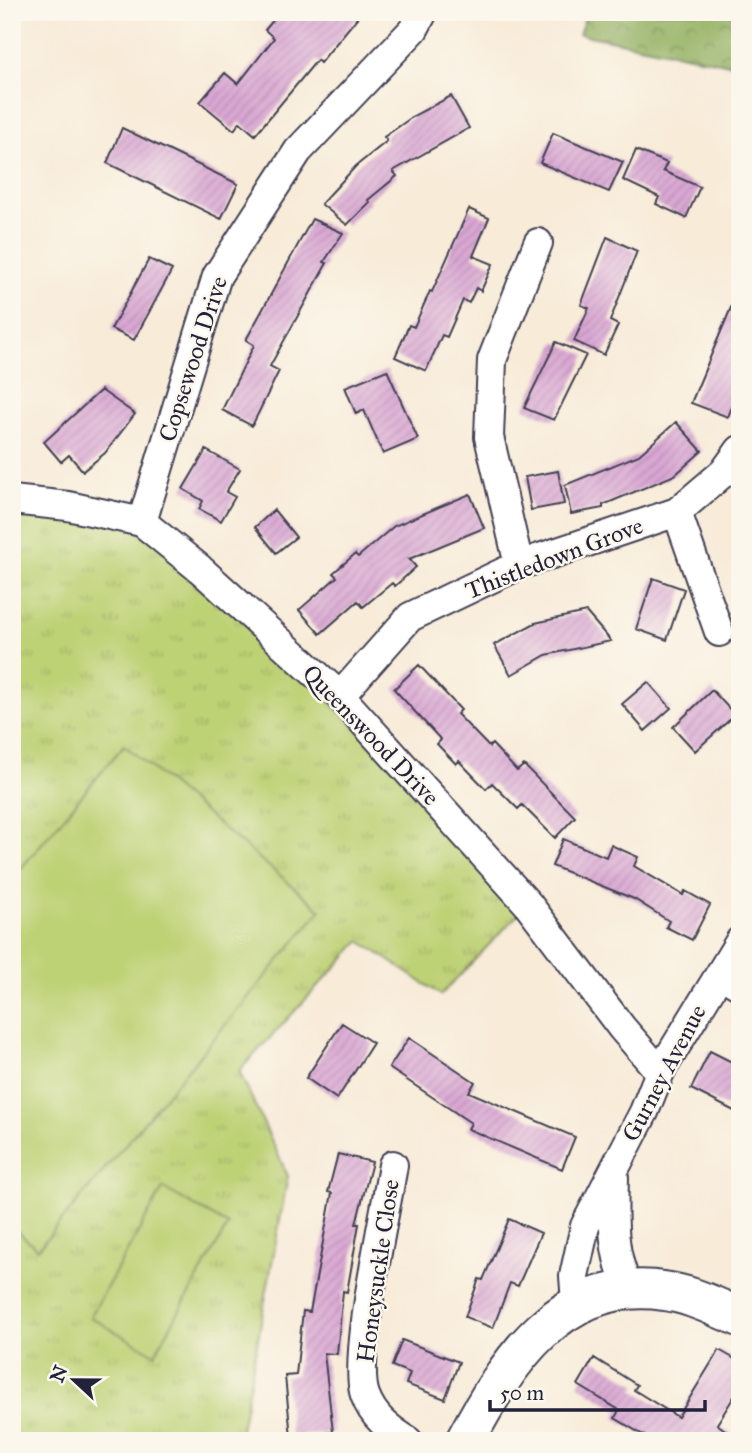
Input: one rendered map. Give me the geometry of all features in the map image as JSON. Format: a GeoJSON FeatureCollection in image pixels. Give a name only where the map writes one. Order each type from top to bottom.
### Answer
{"type":"FeatureCollection","features":[{"type":"Feature","properties":{"kind":"street","name":"Copsewood Drive"},"geometry":{"type":"LineString","coordinates":[[142,522],[217,276],[298,151],[414,29],[423,12]]}},
{"type":"Feature","properties":{"kind":"street"},"geometry":{"type":"LineString","coordinates":[[519,565],[489,437],[492,360],[538,243]]}},
{"type":"Feature","properties":{"kind":"street","name":"Thistledown Grove"},"geometry":{"type":"LineString","coordinates":[[340,696],[410,617],[519,565],[677,512],[724,472],[740,450]]}},
{"type":"Feature","properties":{"kind":"street","name":"Queenswood Drive"},"geometry":{"type":"LineString","coordinates":[[12,500],[68,506],[142,522],[200,569],[340,696],[528,904],[621,1028],[660,1072]]}},
{"type":"Feature","properties":{"kind":"street"},"geometry":{"type":"LineString","coordinates":[[677,512],[719,632]]}},
{"type":"Feature","properties":{"kind":"street","name":"Gurney Avenue"},"geometry":{"type":"LineString","coordinates":[[576,1303],[574,1276],[584,1226],[614,1171],[660,1072],[740,941]]}},
{"type":"Feature","properties":{"kind":"street","name":"Honeysuckle Close"},"geometry":{"type":"LineString","coordinates":[[393,1165],[363,1347],[364,1394],[383,1426],[408,1441]]}},
{"type":"Feature","properties":{"kind":"street","name":"Gurney Avenue"},"geometry":{"type":"LineString","coordinates":[[614,1171],[612,1233],[620,1270],[629,1289]]}},
{"type":"Feature","properties":{"kind":"street"},"geometry":{"type":"LineString","coordinates":[[465,1441],[486,1401],[520,1354],[547,1325],[576,1303],[601,1293],[629,1289],[665,1291],[698,1299],[740,1317]]}},
{"type":"Feature","properties":{"kind":"lane"},"geometry":{"type":"LineString","coordinates":[[715,979],[740,994]]}},
{"type":"Feature","properties":{"kind":"green space"},"geometry":{"type":"Polygon","coordinates":[[[587,12],[731,12],[740,35],[740,66],[579,34],[587,12]]]}},
{"type":"Feature","properties":{"kind":"green space"},"geometry":{"type":"Polygon","coordinates":[[[12,500],[142,522],[200,569],[528,904],[441,995],[360,941],[239,1071],[288,1176],[239,1441],[12,1441],[12,500]]]}},
{"type":"Feature","properties":{"kind":"green space"},"geometry":{"type":"Polygon","coordinates":[[[124,745],[321,910],[38,1249],[12,1227],[12,879],[124,745]]]}},
{"type":"Feature","properties":{"kind":"green space"},"geometry":{"type":"Polygon","coordinates":[[[163,1188],[228,1225],[155,1354],[90,1317],[163,1188]]]}},
{"type":"Feature","properties":{"kind":"building"},"geometry":{"type":"Polygon","coordinates":[[[280,12],[362,12],[320,63],[317,60],[255,135],[240,122],[234,130],[200,102],[225,73],[238,84],[274,38],[265,30],[280,12]]]}},
{"type":"Feature","properties":{"kind":"building"},"geometry":{"type":"Polygon","coordinates":[[[451,96],[469,128],[393,171],[397,176],[368,200],[370,202],[347,225],[321,204],[356,166],[387,141],[384,137],[415,115],[451,96]]]}},
{"type":"Feature","properties":{"kind":"building"},"geometry":{"type":"Polygon","coordinates":[[[122,128],[238,184],[221,219],[107,163],[122,128]]]}},
{"type":"Feature","properties":{"kind":"building"},"geometry":{"type":"Polygon","coordinates":[[[553,133],[623,162],[609,192],[540,163],[553,133]]]}},
{"type":"Feature","properties":{"kind":"building"},"geometry":{"type":"Polygon","coordinates":[[[636,150],[667,163],[663,171],[700,187],[686,218],[656,204],[659,197],[623,180],[636,150]]]}},
{"type":"Feature","properties":{"kind":"building"},"geometry":{"type":"Polygon","coordinates":[[[469,209],[489,218],[473,256],[493,264],[481,291],[476,288],[469,303],[463,300],[447,337],[442,335],[426,371],[395,357],[409,325],[414,327],[430,291],[432,292],[469,209]]]}},
{"type":"Feature","properties":{"kind":"building"},"geometry":{"type":"Polygon","coordinates":[[[312,219],[343,233],[324,262],[327,263],[270,366],[279,371],[252,426],[222,410],[254,345],[246,340],[312,219]]]}},
{"type":"Feature","properties":{"kind":"building"},"geometry":{"type":"Polygon","coordinates":[[[607,237],[637,251],[610,321],[618,325],[604,355],[574,341],[589,308],[581,305],[607,237]]]}},
{"type":"Feature","properties":{"kind":"building"},"geometry":{"type":"Polygon","coordinates":[[[149,259],[172,270],[134,340],[111,329],[149,259]]]}},
{"type":"Feature","properties":{"kind":"building"},"geometry":{"type":"Polygon","coordinates":[[[738,291],[740,386],[728,417],[691,403],[738,291]]]}},
{"type":"Feature","properties":{"kind":"building"},"geometry":{"type":"Polygon","coordinates":[[[556,342],[586,355],[554,420],[524,408],[556,342]]]}},
{"type":"Feature","properties":{"kind":"building"},"geometry":{"type":"Polygon","coordinates":[[[387,370],[418,439],[383,454],[364,410],[356,414],[345,387],[387,370]]]}},
{"type":"Feature","properties":{"kind":"building"},"geometry":{"type":"Polygon","coordinates":[[[101,390],[135,414],[105,453],[83,471],[69,455],[61,462],[44,442],[101,390]]]}},
{"type":"Feature","properties":{"kind":"building"},"geometry":{"type":"Polygon","coordinates":[[[676,422],[702,451],[675,475],[603,505],[603,508],[571,514],[565,485],[639,455],[676,422]]]}},
{"type":"Feature","properties":{"kind":"building"},"geometry":{"type":"Polygon","coordinates":[[[206,450],[240,469],[226,492],[235,497],[221,521],[199,509],[203,501],[183,489],[206,450]]]}},
{"type":"Feature","properties":{"kind":"building"},"geometry":{"type":"Polygon","coordinates":[[[558,471],[564,504],[531,510],[525,477],[558,471]]]}},
{"type":"Feature","properties":{"kind":"building"},"geometry":{"type":"Polygon","coordinates":[[[470,494],[484,528],[409,559],[416,567],[395,586],[392,583],[363,607],[358,601],[320,634],[299,610],[337,577],[333,573],[355,554],[358,557],[394,526],[470,494]]]}},
{"type":"Feature","properties":{"kind":"building"},"geometry":{"type":"Polygon","coordinates":[[[274,510],[296,537],[276,553],[255,527],[274,510]]]}},
{"type":"Feature","properties":{"kind":"building"},"geometry":{"type":"Polygon","coordinates":[[[653,578],[684,589],[667,640],[636,629],[653,578]]]}},
{"type":"Feature","properties":{"kind":"building"},"geometry":{"type":"Polygon","coordinates":[[[586,612],[611,641],[546,655],[511,675],[494,645],[535,623],[586,612]]]}},
{"type":"Feature","properties":{"kind":"building"},"geometry":{"type":"Polygon","coordinates":[[[419,665],[461,710],[457,714],[489,747],[492,744],[517,771],[524,765],[575,817],[555,838],[522,805],[518,809],[492,783],[486,789],[459,761],[456,764],[437,744],[441,740],[394,689],[419,665]]]}},
{"type":"Feature","properties":{"kind":"building"},"geometry":{"type":"Polygon","coordinates":[[[648,682],[671,708],[645,731],[622,704],[648,682]]]}},
{"type":"Feature","properties":{"kind":"building"},"geometry":{"type":"Polygon","coordinates":[[[712,690],[735,715],[695,751],[673,727],[712,690]]]}},
{"type":"Feature","properties":{"kind":"building"},"geometry":{"type":"Polygon","coordinates":[[[563,839],[606,857],[611,845],[638,857],[634,866],[683,895],[685,891],[710,905],[692,940],[666,927],[669,921],[634,899],[552,866],[563,839]]]}},
{"type":"Feature","properties":{"kind":"building"},"geometry":{"type":"Polygon","coordinates":[[[342,1023],[373,1043],[337,1099],[306,1078],[342,1023]]]}},
{"type":"Feature","properties":{"kind":"building"},"geometry":{"type":"Polygon","coordinates":[[[409,1038],[475,1082],[469,1092],[575,1137],[562,1169],[468,1129],[471,1123],[389,1068],[409,1038]]]}},
{"type":"Feature","properties":{"kind":"building"},"geometry":{"type":"Polygon","coordinates":[[[710,1051],[740,1066],[740,1114],[691,1089],[710,1051]]]}},
{"type":"Feature","properties":{"kind":"building"},"geometry":{"type":"Polygon","coordinates":[[[338,1154],[372,1162],[356,1224],[359,1224],[347,1292],[343,1291],[337,1354],[324,1353],[333,1432],[291,1437],[285,1376],[296,1375],[303,1311],[310,1312],[332,1193],[328,1192],[338,1154]]]}},
{"type":"Feature","properties":{"kind":"building"},"geometry":{"type":"Polygon","coordinates":[[[509,1219],[541,1233],[518,1286],[510,1283],[493,1328],[465,1317],[479,1279],[483,1280],[509,1219]]]}},
{"type":"Feature","properties":{"kind":"building"},"geometry":{"type":"Polygon","coordinates":[[[402,1340],[459,1362],[445,1399],[406,1384],[410,1373],[392,1366],[402,1340]]]}},
{"type":"Feature","properties":{"kind":"building"},"geometry":{"type":"Polygon","coordinates":[[[719,1350],[740,1362],[740,1387],[717,1424],[740,1441],[653,1441],[615,1418],[619,1410],[578,1385],[594,1358],[637,1385],[634,1390],[678,1417],[719,1350]]]}}]}
